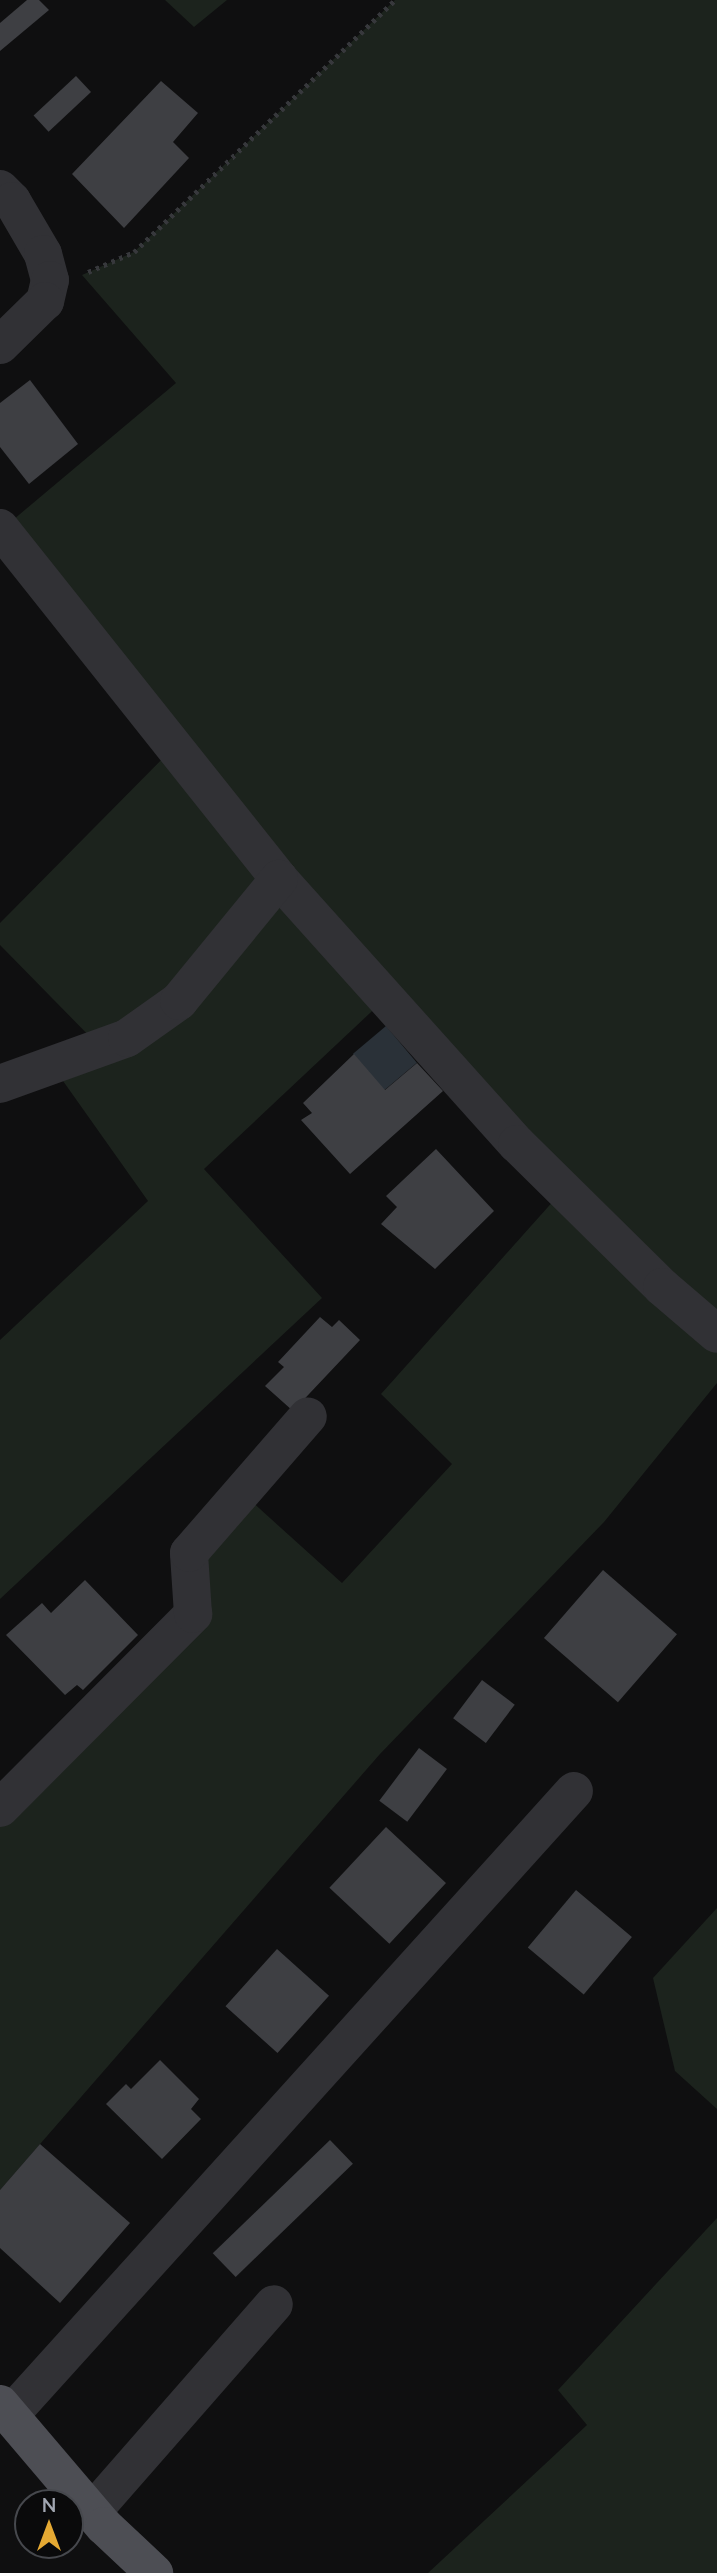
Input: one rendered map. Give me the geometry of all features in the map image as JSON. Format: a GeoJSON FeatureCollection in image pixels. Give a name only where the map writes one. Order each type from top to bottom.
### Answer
{"type":"FeatureCollection","features":[{"type":"Feature","properties":{"kind":"main road"},"geometry":{"type":"LineString","coordinates":[[5,2410],[92,2512],[154,2573]]}},
{"type":"Feature","properties":{"kind":"street"},"geometry":{"type":"LineString","coordinates":[[0,189],[12,201],[43,254],[50,280],[45,301],[0,345]]}},
{"type":"Feature","properties":{"kind":"street"},"geometry":{"type":"LineString","coordinates":[[0,528],[279,879],[517,1144],[662,1287],[717,1334]]}},
{"type":"Feature","properties":{"kind":"street"},"geometry":{"type":"LineString","coordinates":[[0,1084],[127,1038],[179,1001],[279,879]]}},
{"type":"Feature","properties":{"kind":"street"},"geometry":{"type":"LineString","coordinates":[[0,1808],[193,1614],[188,1553],[308,1416]]}},
{"type":"Feature","properties":{"kind":"street"},"geometry":{"type":"LineString","coordinates":[[5,2410],[574,1791]]}},
{"type":"Feature","properties":{"kind":"street"},"geometry":{"type":"LineString","coordinates":[[92,2512],[274,2304]]}},
{"type":"Feature","properties":{"kind":"path"},"geometry":{"type":"LineString","coordinates":[[50,280],[82,275],[134,252],[395,0]]}},
{"type":"Feature","properties":{"kind":"shaded area"},"geometry":{"type":"Polygon","coordinates":[[[165,0],[227,0],[194,27],[165,0]]]}},
{"type":"Feature","properties":{"kind":"shaded area"},"geometry":{"type":"Polygon","coordinates":[[[395,0],[717,0],[717,1383],[604,1522],[380,1754],[0,2190],[0,1817],[205,1616],[194,1559],[250,1500],[342,1583],[452,1464],[381,1394],[564,1189],[386,998],[204,1169],[322,1298],[0,1599],[0,1340],[148,1201],[51,1064],[100,1047],[0,945],[0,923],[176,745],[1,530],[176,383],[82,275],[134,252],[395,0]]]}},
{"type":"Feature","properties":{"kind":"shaded area"},"geometry":{"type":"Polygon","coordinates":[[[386,1026],[417,1063],[384,1090],[353,1054],[386,1026]]]}},
{"type":"Feature","properties":{"kind":"shaded area"},"geometry":{"type":"Polygon","coordinates":[[[717,1908],[717,2109],[675,2071],[653,1978],[717,1908]]]}},
{"type":"Feature","properties":{"kind":"shaded area"},"geometry":{"type":"Polygon","coordinates":[[[717,2218],[717,2573],[428,2573],[587,2425],[558,2390],[717,2218]]]}},
{"type":"Feature","properties":{"kind":"building"},"geometry":{"type":"Polygon","coordinates":[[[27,0],[39,0],[49,10],[0,51],[0,23],[27,0]]]}},
{"type":"Feature","properties":{"kind":"building"},"geometry":{"type":"Polygon","coordinates":[[[76,76],[91,92],[49,132],[34,116],[76,76]]]}},
{"type":"Feature","properties":{"kind":"building"},"geometry":{"type":"Polygon","coordinates":[[[161,81],[198,113],[173,142],[189,158],[124,228],[72,174],[161,81]]]}},
{"type":"Feature","properties":{"kind":"building"},"geometry":{"type":"Polygon","coordinates":[[[30,380],[78,444],[29,484],[0,447],[0,403],[30,380]]]}},
{"type":"Feature","properties":{"kind":"building"},"geometry":{"type":"Polygon","coordinates":[[[354,1054],[385,1090],[417,1063],[443,1091],[350,1174],[301,1120],[312,1113],[303,1103],[354,1054]]]}},
{"type":"Feature","properties":{"kind":"building"},"geometry":{"type":"Polygon","coordinates":[[[436,1149],[494,1211],[435,1269],[381,1224],[397,1207],[386,1196],[436,1149]]]}},
{"type":"Feature","properties":{"kind":"building"},"geometry":{"type":"Polygon","coordinates":[[[320,1317],[332,1327],[339,1320],[360,1340],[293,1411],[265,1386],[284,1367],[278,1362],[320,1317]]]}},
{"type":"Feature","properties":{"kind":"building"},"geometry":{"type":"Polygon","coordinates":[[[603,1570],[677,1634],[618,1702],[544,1638],[603,1570]]]}},
{"type":"Feature","properties":{"kind":"building"},"geometry":{"type":"Polygon","coordinates":[[[85,1580],[138,1635],[83,1690],[77,1685],[65,1695],[6,1635],[42,1603],[51,1613],[85,1580]]]}},
{"type":"Feature","properties":{"kind":"building"},"geometry":{"type":"Polygon","coordinates":[[[482,1680],[515,1705],[486,1743],[453,1718],[482,1680]]]}},
{"type":"Feature","properties":{"kind":"building"},"geometry":{"type":"Polygon","coordinates":[[[419,1748],[447,1769],[407,1822],[379,1801],[419,1748]]]}},
{"type":"Feature","properties":{"kind":"building"},"geometry":{"type":"Polygon","coordinates":[[[386,1827],[446,1883],[389,1944],[329,1888],[386,1827]]]}},
{"type":"Feature","properties":{"kind":"building"},"geometry":{"type":"Polygon","coordinates":[[[576,1890],[632,1937],[584,1994],[528,1947],[576,1890]]]}},
{"type":"Feature","properties":{"kind":"building"},"geometry":{"type":"Polygon","coordinates":[[[277,1949],[329,1996],[277,2053],[225,2006],[277,1949]]]}},
{"type":"Feature","properties":{"kind":"building"},"geometry":{"type":"Polygon","coordinates":[[[160,2060],[199,2099],[191,2109],[201,2119],[162,2159],[106,2104],[126,2084],[131,2089],[160,2060]]]}},
{"type":"Feature","properties":{"kind":"building"},"geometry":{"type":"Polygon","coordinates":[[[330,2140],[353,2164],[236,2277],[213,2253],[330,2140]]]}},
{"type":"Feature","properties":{"kind":"building"},"geometry":{"type":"Polygon","coordinates":[[[40,2144],[130,2223],[60,2303],[0,2248],[0,2190],[40,2144]]]}}]}
